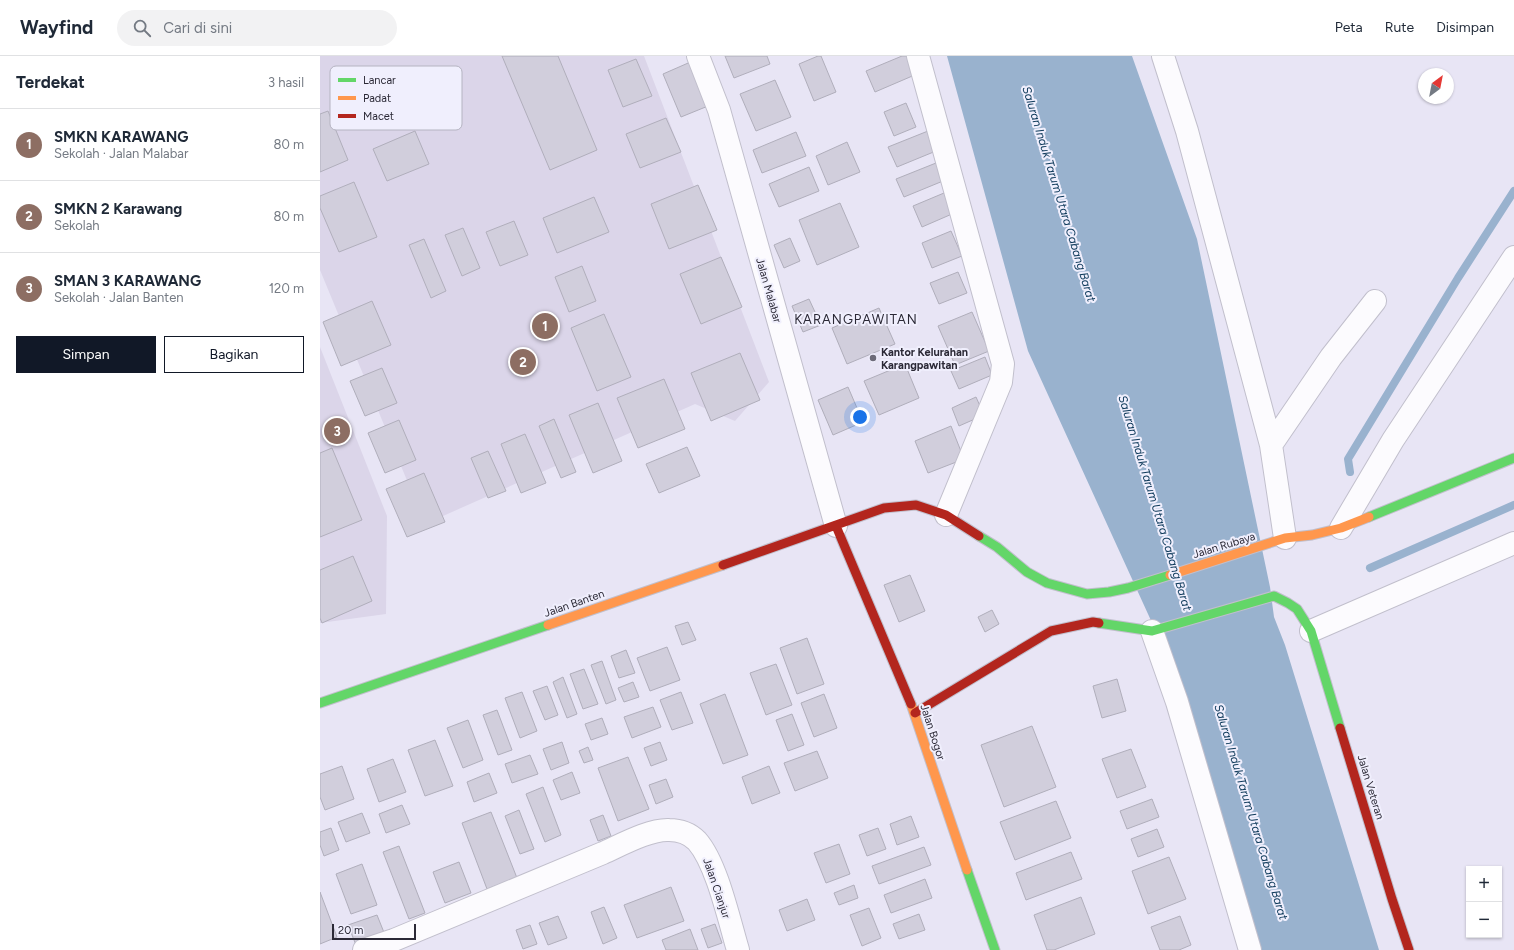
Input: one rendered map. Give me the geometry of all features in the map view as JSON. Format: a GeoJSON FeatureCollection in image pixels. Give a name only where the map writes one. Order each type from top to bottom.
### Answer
{"type":"FeatureCollection","features":[{"type":"Feature","properties":{"kind":"street","name":"Jalan Malabar"},"geometry":{"type":"LineString","coordinates":[[698,56],[719,110],[836,526]]}},
{"type":"Feature","properties":{"kind":"street"},"geometry":{"type":"LineString","coordinates":[[918,56],[1003,364],[1000,382],[946,515]]}},
{"type":"Feature","properties":{"kind":"street"},"geometry":{"type":"LineString","coordinates":[[1163,56],[1188,131],[1271,445],[1285,538]]}},
{"type":"Feature","properties":{"kind":"street"},"geometry":{"type":"LineString","coordinates":[[1341,528],[1393,440],[1514,257]]}},
{"type":"Feature","properties":{"kind":"street"},"geometry":{"type":"LineString","coordinates":[[1271,445],[1331,357],[1375,301]]}},
{"type":"Feature","properties":{"kind":"street","name":"Jalan Rubaya"},"geometry":{"type":"LineString","coordinates":[[836,526],[884,508],[916,505],[946,515],[997,547],[1027,572],[1047,583],[1087,594],[1110,592],[1128,588],[1285,538],[1312,535],[1341,528],[1514,458]]}},
{"type":"Feature","properties":{"kind":"street","name":"Jalan Banten"},"geometry":{"type":"LineString","coordinates":[[320,703],[836,526]]}},
{"type":"Feature","properties":{"kind":"street","name":"Jalan Bogor"},"geometry":{"type":"LineString","coordinates":[[836,526],[915,713],[940,793],[995,950]]}},
{"type":"Feature","properties":{"kind":"street"},"geometry":{"type":"LineString","coordinates":[[1311,631],[1514,543]]}},
{"type":"Feature","properties":{"kind":"street","name":"Jalan Veteran"},"geometry":{"type":"LineString","coordinates":[[1152,631],[1274,596],[1287,602],[1301,612],[1311,631],[1392,899],[1410,950]]}},
{"type":"Feature","properties":{"kind":"street"},"geometry":{"type":"LineString","coordinates":[[915,713],[1051,631],[1093,622],[1152,631],[1177,702],[1250,950]]}},
{"type":"Feature","properties":{"kind":"street","name":"Jalan Cianjur"},"geometry":{"type":"LineString","coordinates":[[364,950],[423,928],[603,853],[630,840],[668,830],[685,832],[696,840],[706,854],[715,875],[738,950]]}},
{"type":"Feature","properties":{"kind":"shaded area"},"geometry":{"type":"Polygon","coordinates":[[[320,56],[644,56],[769,382],[735,421],[695,404],[425,524],[320,270],[320,56]]]}},
{"type":"Feature","properties":{"kind":"shaded area"},"geometry":{"type":"Polygon","coordinates":[[[320,347],[387,516],[386,614],[320,623],[320,347]]]}},
{"type":"Feature","properties":{"kind":"water","name":"Saluran Induk Tarum Utara Cabang Barat"},"geometry":{"type":"Polygon","coordinates":[[[947,56],[1132,56],[1197,239],[1270,587],[1274,617],[1285,645],[1379,950],[1257,950],[1169,660],[1028,351],[947,56]]]}},
{"type":"Feature","properties":{"kind":"building"},"geometry":{"type":"Polygon","coordinates":[[[502,56],[558,56],[597,150],[550,170],[502,56]]]}},
{"type":"Feature","properties":{"kind":"building"},"geometry":{"type":"Polygon","coordinates":[[[725,56],[767,56],[770,64],[734,78],[725,56]]]}},
{"type":"Feature","properties":{"kind":"building"},"geometry":{"type":"Polygon","coordinates":[[[821,56],[836,92],[814,101],[799,64],[821,56]]]}},
{"type":"Feature","properties":{"kind":"building"},"geometry":{"type":"Polygon","coordinates":[[[902,56],[910,56],[917,74],[875,92],[866,71],[902,56]]]}},
{"type":"Feature","properties":{"kind":"building"},"geometry":{"type":"Polygon","coordinates":[[[636,59],[652,96],[623,107],[608,70],[636,59]]]}},
{"type":"Feature","properties":{"kind":"building"},"geometry":{"type":"Polygon","coordinates":[[[695,60],[713,104],[681,117],[663,74],[695,60]]]}},
{"type":"Feature","properties":{"kind":"building"},"geometry":{"type":"Polygon","coordinates":[[[775,80],[791,117],[756,131],[740,94],[775,80]]]}},
{"type":"Feature","properties":{"kind":"building"},"geometry":{"type":"Polygon","coordinates":[[[906,103],[916,127],[894,136],[884,112],[906,103]]]}},
{"type":"Feature","properties":{"kind":"building"},"geometry":{"type":"Polygon","coordinates":[[[328,111],[330,116],[330,130],[336,130],[348,160],[320,172],[320,114],[328,111]]]}},
{"type":"Feature","properties":{"kind":"building"},"geometry":{"type":"Polygon","coordinates":[[[666,118],[681,152],[640,168],[626,134],[666,118]]]}},
{"type":"Feature","properties":{"kind":"building"},"geometry":{"type":"Polygon","coordinates":[[[415,131],[429,164],[387,181],[373,149],[415,131]]]}},
{"type":"Feature","properties":{"kind":"building"},"geometry":{"type":"Polygon","coordinates":[[[928,131],[936,151],[897,167],[888,147],[928,131]]]}},
{"type":"Feature","properties":{"kind":"building"},"geometry":{"type":"Polygon","coordinates":[[[796,132],[806,156],[762,173],[753,150],[796,132]]]}},
{"type":"Feature","properties":{"kind":"building"},"geometry":{"type":"Polygon","coordinates":[[[847,142],[860,172],[828,185],[816,156],[847,142]]]}},
{"type":"Feature","properties":{"kind":"building"},"geometry":{"type":"Polygon","coordinates":[[[936,163],[943,181],[904,197],[896,179],[936,163]]]}},
{"type":"Feature","properties":{"kind":"building"},"geometry":{"type":"Polygon","coordinates":[[[809,167],[819,191],[779,207],[769,184],[809,167]]]}},
{"type":"Feature","properties":{"kind":"building"},"geometry":{"type":"Polygon","coordinates":[[[354,182],[377,237],[339,252],[320,208],[320,196],[354,182]]]}},
{"type":"Feature","properties":{"kind":"building"},"geometry":{"type":"Polygon","coordinates":[[[698,185],[717,230],[669,249],[651,204],[698,185]]]}},
{"type":"Feature","properties":{"kind":"building"},"geometry":{"type":"Polygon","coordinates":[[[944,193],[952,214],[922,227],[913,206],[944,193]]]}},
{"type":"Feature","properties":{"kind":"building"},"geometry":{"type":"Polygon","coordinates":[[[594,197],[609,232],[557,253],[543,218],[594,197]]]}},
{"type":"Feature","properties":{"kind":"building"},"geometry":{"type":"Polygon","coordinates":[[[840,203],[859,247],[817,265],[799,220],[840,203]]]}},
{"type":"Feature","properties":{"kind":"building"},"geometry":{"type":"Polygon","coordinates":[[[514,221],[528,255],[500,266],[486,232],[514,221]]]}},
{"type":"Feature","properties":{"kind":"building"},"geometry":{"type":"Polygon","coordinates":[[[463,228],[480,268],[462,276],[445,235],[463,228]]]}},
{"type":"Feature","properties":{"kind":"building"},"geometry":{"type":"Polygon","coordinates":[[[951,231],[962,256],[932,268],[922,243],[951,231]]]}},
{"type":"Feature","properties":{"kind":"building"},"geometry":{"type":"Polygon","coordinates":[[[790,238],[800,261],[784,268],[774,245],[790,238]]]}},
{"type":"Feature","properties":{"kind":"building"},"geometry":{"type":"Polygon","coordinates":[[[424,239],[446,291],[431,298],[409,245],[424,239]]]}},
{"type":"Feature","properties":{"kind":"building"},"geometry":{"type":"Polygon","coordinates":[[[721,257],[742,307],[701,324],[680,274],[721,257]]]}},
{"type":"Feature","properties":{"kind":"building"},"geometry":{"type":"Polygon","coordinates":[[[582,266],[596,301],[569,312],[555,277],[582,266]]]}},
{"type":"Feature","properties":{"kind":"building"},"geometry":{"type":"Polygon","coordinates":[[[958,272],[967,293],[939,304],[930,283],[958,272]]]}},
{"type":"Feature","properties":{"kind":"building"},"geometry":{"type":"Polygon","coordinates":[[[809,299],[821,325],[803,332],[792,306],[809,299]]]}},
{"type":"Feature","properties":{"kind":"building"},"geometry":{"type":"Polygon","coordinates":[[[372,301],[391,345],[341,366],[323,322],[372,301]]]}},
{"type":"Feature","properties":{"kind":"building"},"geometry":{"type":"Polygon","coordinates":[[[879,308],[895,344],[847,364],[832,328],[879,308]]]}},
{"type":"Feature","properties":{"kind":"building"},"geometry":{"type":"Polygon","coordinates":[[[972,312],[989,351],[955,365],[938,326],[972,312]]]}},
{"type":"Feature","properties":{"kind":"building"},"geometry":{"type":"Polygon","coordinates":[[[604,314],[631,377],[597,391],[571,328],[604,314]]]}},
{"type":"Feature","properties":{"kind":"building"},"geometry":{"type":"Polygon","coordinates":[[[740,353],[760,400],[711,421],[691,373],[740,353]]]}},
{"type":"Feature","properties":{"kind":"building"},"geometry":{"type":"Polygon","coordinates":[[[985,357],[992,375],[959,389],[951,371],[985,357]]]}},
{"type":"Feature","properties":{"kind":"building"},"geometry":{"type":"Polygon","coordinates":[[[905,364],[919,398],[879,415],[864,381],[905,364]]]}},
{"type":"Feature","properties":{"kind":"building"},"geometry":{"type":"Polygon","coordinates":[[[382,368],[397,403],[365,416],[350,381],[382,368]]]}},
{"type":"Feature","properties":{"kind":"building"},"geometry":{"type":"Polygon","coordinates":[[[664,379],[685,429],[638,448],[617,398],[664,379]]]}},
{"type":"Feature","properties":{"kind":"building"},"geometry":{"type":"Polygon","coordinates":[[[848,387],[863,422],[833,435],[818,400],[848,387]]]}},
{"type":"Feature","properties":{"kind":"building"},"geometry":{"type":"Polygon","coordinates":[[[976,397],[984,415],[959,426],[952,408],[976,397]]]}},
{"type":"Feature","properties":{"kind":"building"},"geometry":{"type":"Polygon","coordinates":[[[598,403],[622,461],[593,473],[569,415],[598,403]]]}},
{"type":"Feature","properties":{"kind":"building"},"geometry":{"type":"Polygon","coordinates":[[[554,419],[576,472],[561,478],[539,426],[554,419]]]}},
{"type":"Feature","properties":{"kind":"building"},"geometry":{"type":"Polygon","coordinates":[[[399,420],[416,460],[385,473],[368,433],[399,420]]]}},
{"type":"Feature","properties":{"kind":"building"},"geometry":{"type":"Polygon","coordinates":[[[951,426],[964,459],[928,473],[915,441],[951,426]]]}},
{"type":"Feature","properties":{"kind":"building"},"geometry":{"type":"Polygon","coordinates":[[[525,434],[546,483],[521,493],[501,444],[525,434]]]}},
{"type":"Feature","properties":{"kind":"building"},"geometry":{"type":"Polygon","coordinates":[[[687,447],[700,476],[659,493],[646,464],[687,447]]]}},
{"type":"Feature","properties":{"kind":"building"},"geometry":{"type":"Polygon","coordinates":[[[332,448],[362,520],[320,537],[320,453],[332,448]]]}},
{"type":"Feature","properties":{"kind":"building"},"geometry":{"type":"Polygon","coordinates":[[[488,451],[506,491],[488,498],[471,458],[488,451]]]}},
{"type":"Feature","properties":{"kind":"building"},"geometry":{"type":"Polygon","coordinates":[[[424,473],[445,522],[407,537],[386,489],[424,473]]]}},
{"type":"Feature","properties":{"kind":"building"},"geometry":{"type":"Polygon","coordinates":[[[353,556],[372,601],[322,623],[320,618],[320,570],[353,556]]]}},
{"type":"Feature","properties":{"kind":"building"},"geometry":{"type":"Polygon","coordinates":[[[910,575],[925,611],[899,622],[884,585],[910,575]]]}},
{"type":"Feature","properties":{"kind":"building"},"geometry":{"type":"Polygon","coordinates":[[[992,610],[999,624],[985,632],[978,617],[992,610]]]}},
{"type":"Feature","properties":{"kind":"building"},"geometry":{"type":"Polygon","coordinates":[[[688,622],[696,640],[682,645],[675,626],[688,622]]]}},
{"type":"Feature","properties":{"kind":"building"},"geometry":{"type":"Polygon","coordinates":[[[807,638],[824,684],[797,694],[780,648],[807,638]]]}},
{"type":"Feature","properties":{"kind":"building"},"geometry":{"type":"Polygon","coordinates":[[[667,647],[680,680],[650,691],[637,658],[667,647]]]}},
{"type":"Feature","properties":{"kind":"building"},"geometry":{"type":"Polygon","coordinates":[[[626,650],[635,673],[619,678],[611,656],[626,650]]]}},
{"type":"Feature","properties":{"kind":"building"},"geometry":{"type":"Polygon","coordinates":[[[602,661],[616,700],[606,704],[591,665],[602,661]]]}},
{"type":"Feature","properties":{"kind":"building"},"geometry":{"type":"Polygon","coordinates":[[[776,664],[792,705],[766,715],[750,673],[776,664]]]}},
{"type":"Feature","properties":{"kind":"building"},"geometry":{"type":"Polygon","coordinates":[[[584,669],[598,704],[583,709],[570,674],[584,669]]]}},
{"type":"Feature","properties":{"kind":"building"},"geometry":{"type":"Polygon","coordinates":[[[563,677],[577,714],[567,718],[553,682],[563,677]]]}},
{"type":"Feature","properties":{"kind":"building"},"geometry":{"type":"Polygon","coordinates":[[[1117,679],[1126,711],[1102,718],[1093,686],[1117,679]]]}},
{"type":"Feature","properties":{"kind":"building"},"geometry":{"type":"Polygon","coordinates":[[[633,682],[639,697],[624,702],[618,688],[633,682]]]}},
{"type":"Feature","properties":{"kind":"building"},"geometry":{"type":"Polygon","coordinates":[[[547,686],[558,715],[545,720],[533,691],[547,686]]]}},
{"type":"Feature","properties":{"kind":"building"},"geometry":{"type":"Polygon","coordinates":[[[522,692],[537,731],[520,738],[505,698],[522,692]]]}},
{"type":"Feature","properties":{"kind":"building"},"geometry":{"type":"Polygon","coordinates":[[[681,692],[693,723],[672,730],[660,700],[681,692]]]}},
{"type":"Feature","properties":{"kind":"building"},"geometry":{"type":"Polygon","coordinates":[[[725,694],[748,755],[723,764],[700,704],[725,694]]]}},
{"type":"Feature","properties":{"kind":"building"},"geometry":{"type":"Polygon","coordinates":[[[824,694],[837,728],[814,737],[801,703],[824,694]]]}},
{"type":"Feature","properties":{"kind":"building"},"geometry":{"type":"Polygon","coordinates":[[[653,707],[661,727],[632,738],[624,717],[653,707]]]}},
{"type":"Feature","properties":{"kind":"building"},"geometry":{"type":"Polygon","coordinates":[[[497,710],[512,750],[498,755],[483,715],[497,710]]]}},
{"type":"Feature","properties":{"kind":"building"},"geometry":{"type":"Polygon","coordinates":[[[792,714],[804,745],[788,751],[776,720],[792,714]]]}},
{"type":"Feature","properties":{"kind":"building"},"geometry":{"type":"Polygon","coordinates":[[[602,718],[608,734],[591,740],[585,724],[602,718]]]}},
{"type":"Feature","properties":{"kind":"building"},"geometry":{"type":"Polygon","coordinates":[[[468,720],[483,760],[463,768],[447,728],[468,720]]]}},
{"type":"Feature","properties":{"kind":"building"},"geometry":{"type":"Polygon","coordinates":[[[1032,726],[1056,787],[1004,807],[981,745],[1032,726]]]}},
{"type":"Feature","properties":{"kind":"building"},"geometry":{"type":"Polygon","coordinates":[[[435,740],[453,786],[425,796],[408,750],[435,740]]]}},
{"type":"Feature","properties":{"kind":"building"},"geometry":{"type":"Polygon","coordinates":[[[562,742],[569,763],[551,770],[543,749],[562,742]]]}},
{"type":"Feature","properties":{"kind":"building"},"geometry":{"type":"Polygon","coordinates":[[[660,742],[667,760],[651,766],[644,748],[660,742]]]}},
{"type":"Feature","properties":{"kind":"building"},"geometry":{"type":"Polygon","coordinates":[[[588,747],[593,760],[584,763],[579,751],[588,747]]]}},
{"type":"Feature","properties":{"kind":"building"},"geometry":{"type":"Polygon","coordinates":[[[1131,749],[1146,787],[1117,798],[1102,759],[1131,749]]]}},
{"type":"Feature","properties":{"kind":"building"},"geometry":{"type":"Polygon","coordinates":[[[817,751],[828,778],[795,791],[784,763],[817,751]]]}},
{"type":"Feature","properties":{"kind":"building"},"geometry":{"type":"Polygon","coordinates":[[[530,755],[538,774],[512,783],[505,764],[530,755]]]}},
{"type":"Feature","properties":{"kind":"building"},"geometry":{"type":"Polygon","coordinates":[[[628,757],[649,809],[618,821],[598,768],[628,757]]]}},
{"type":"Feature","properties":{"kind":"building"},"geometry":{"type":"Polygon","coordinates":[[[393,759],[406,792],[379,802],[367,769],[393,759]]]}},
{"type":"Feature","properties":{"kind":"building"},"geometry":{"type":"Polygon","coordinates":[[[342,766],[354,799],[325,810],[320,797],[320,774],[342,766]]]}},
{"type":"Feature","properties":{"kind":"building"},"geometry":{"type":"Polygon","coordinates":[[[769,766],[780,793],[752,804],[742,777],[769,766]]]}},
{"type":"Feature","properties":{"kind":"building"},"geometry":{"type":"Polygon","coordinates":[[[572,772],[580,793],[561,800],[553,780],[572,772]]]}},
{"type":"Feature","properties":{"kind":"building"},"geometry":{"type":"Polygon","coordinates":[[[489,773],[497,793],[474,802],[467,782],[489,773]]]}},
{"type":"Feature","properties":{"kind":"building"},"geometry":{"type":"Polygon","coordinates":[[[666,779],[673,797],[656,804],[649,785],[666,779]]]}},
{"type":"Feature","properties":{"kind":"building"},"geometry":{"type":"Polygon","coordinates":[[[543,787],[561,835],[545,842],[526,794],[543,787]]]}},
{"type":"Feature","properties":{"kind":"building"},"geometry":{"type":"Polygon","coordinates":[[[1152,799],[1159,817],[1127,829],[1120,811],[1152,799]]]}},
{"type":"Feature","properties":{"kind":"building"},"geometry":{"type":"Polygon","coordinates":[[[1056,801],[1071,838],[1015,860],[1000,822],[1056,801]]]}},
{"type":"Feature","properties":{"kind":"building"},"geometry":{"type":"Polygon","coordinates":[[[402,805],[410,824],[386,833],[379,814],[402,805]]]}},
{"type":"Feature","properties":{"kind":"building"},"geometry":{"type":"Polygon","coordinates":[[[519,810],[534,849],[520,854],[505,816],[519,810]]]}},
{"type":"Feature","properties":{"kind":"building"},"geometry":{"type":"Polygon","coordinates":[[[491,812],[517,878],[487,889],[462,823],[491,812]]]}},
{"type":"Feature","properties":{"kind":"building"},"geometry":{"type":"Polygon","coordinates":[[[362,813],[370,833],[346,842],[338,822],[362,813]]]}},
{"type":"Feature","properties":{"kind":"building"},"geometry":{"type":"Polygon","coordinates":[[[603,815],[611,836],[598,841],[590,820],[603,815]]]}},
{"type":"Feature","properties":{"kind":"building"},"geometry":{"type":"Polygon","coordinates":[[[911,816],[919,837],[897,845],[890,824],[911,816]]]}},
{"type":"Feature","properties":{"kind":"building"},"geometry":{"type":"Polygon","coordinates":[[[331,828],[339,850],[324,856],[320,845],[320,832],[331,828]]]}},
{"type":"Feature","properties":{"kind":"building"},"geometry":{"type":"Polygon","coordinates":[[[878,828],[886,849],[867,856],[859,835],[878,828]]]}},
{"type":"Feature","properties":{"kind":"building"},"geometry":{"type":"Polygon","coordinates":[[[1157,829],[1164,847],[1138,857],[1131,839],[1157,829]]]}},
{"type":"Feature","properties":{"kind":"building"},"geometry":{"type":"Polygon","coordinates":[[[839,844],[850,874],[826,883],[814,853],[839,844]]]}},
{"type":"Feature","properties":{"kind":"building"},"geometry":{"type":"Polygon","coordinates":[[[399,846],[425,913],[409,919],[383,852],[399,846]]]}},
{"type":"Feature","properties":{"kind":"building"},"geometry":{"type":"Polygon","coordinates":[[[924,847],[931,865],[879,884],[872,866],[924,847]]]}},
{"type":"Feature","properties":{"kind":"building"},"geometry":{"type":"Polygon","coordinates":[[[1071,852],[1082,879],[1026,900],[1016,873],[1071,852]]]}},
{"type":"Feature","properties":{"kind":"building"},"geometry":{"type":"Polygon","coordinates":[[[1169,857],[1186,899],[1148,914],[1132,871],[1169,857]]]}},
{"type":"Feature","properties":{"kind":"building"},"geometry":{"type":"Polygon","coordinates":[[[459,862],[471,893],[445,903],[433,872],[459,862]]]}},
{"type":"Feature","properties":{"kind":"building"},"geometry":{"type":"Polygon","coordinates":[[[362,864],[377,905],[351,914],[336,874],[362,864]]]}},
{"type":"Feature","properties":{"kind":"building"},"geometry":{"type":"Polygon","coordinates":[[[925,879],[932,898],[891,913],[884,895],[925,879]]]}},
{"type":"Feature","properties":{"kind":"building"},"geometry":{"type":"Polygon","coordinates":[[[854,885],[858,898],[839,905],[834,893],[854,885]]]}},
{"type":"Feature","properties":{"kind":"building"},"geometry":{"type":"Polygon","coordinates":[[[671,887],[684,921],[637,938],[624,905],[671,887]]]}},
{"type":"Feature","properties":{"kind":"building"},"geometry":{"type":"Polygon","coordinates":[[[320,892],[337,937],[320,944],[320,892]]]}},
{"type":"Feature","properties":{"kind":"building"},"geometry":{"type":"Polygon","coordinates":[[[1081,897],[1095,934],[1054,950],[1047,950],[1034,915],[1081,897]]]}},
{"type":"Feature","properties":{"kind":"building"},"geometry":{"type":"Polygon","coordinates":[[[807,899],[815,920],[787,931],[779,910],[807,899]]]}},
{"type":"Feature","properties":{"kind":"building"},"geometry":{"type":"Polygon","coordinates":[[[604,907],[617,938],[603,944],[591,912],[604,907]]]}},
{"type":"Feature","properties":{"kind":"building"},"geometry":{"type":"Polygon","coordinates":[[[869,908],[881,938],[862,946],[850,915],[869,908]]]}},
{"type":"Feature","properties":{"kind":"building"},"geometry":{"type":"Polygon","coordinates":[[[919,914],[925,930],[899,939],[893,924],[919,914]]]}},
{"type":"Feature","properties":{"kind":"building"},"geometry":{"type":"Polygon","coordinates":[[[377,915],[387,940],[358,950],[348,925],[377,915]]]}},
{"type":"Feature","properties":{"kind":"building"},"geometry":{"type":"Polygon","coordinates":[[[558,916],[567,938],[548,945],[539,923],[558,916]]]}},
{"type":"Feature","properties":{"kind":"building"},"geometry":{"type":"Polygon","coordinates":[[[1180,916],[1191,945],[1179,950],[1160,950],[1151,927],[1180,916]]]}},
{"type":"Feature","properties":{"kind":"building"},"geometry":{"type":"Polygon","coordinates":[[[715,924],[722,943],[708,948],[701,929],[715,924]]]}},
{"type":"Feature","properties":{"kind":"building"},"geometry":{"type":"Polygon","coordinates":[[[530,925],[537,944],[523,949],[516,930],[530,925]]]}},
{"type":"Feature","properties":{"kind":"building"},"geometry":{"type":"Polygon","coordinates":[[[690,929],[698,950],[666,950],[662,940],[690,929]]]}},
{"type":"Feature","properties":{"kind":"waterway"},"geometry":{"type":"LineString","coordinates":[[1350,472],[1348,459],[1458,278],[1514,191]]}},
{"type":"Feature","properties":{"kind":"waterway"},"geometry":{"type":"LineString","coordinates":[[1370,568],[1514,505]]}},
{"type":"Feature","properties":{"kind":"traffic: fast"},"geometry":{"type":"LineString","coordinates":[[1369,517],[1514,458]]}},
{"type":"Feature","properties":{"kind":"traffic: fast"},"geometry":{"type":"LineString","coordinates":[[979,536],[997,547],[1027,572],[1047,583],[1087,594],[1109,592],[1128,588],[1170,575]]}},
{"type":"Feature","properties":{"kind":"traffic: fast"},"geometry":{"type":"LineString","coordinates":[[1099,623],[1152,631],[1274,596],[1297,609],[1311,631],[1340,728]]}},
{"type":"Feature","properties":{"kind":"traffic: fast"},"geometry":{"type":"LineString","coordinates":[[320,703],[548,625]]}},
{"type":"Feature","properties":{"kind":"traffic: fast"},"geometry":{"type":"LineString","coordinates":[[967,870],[995,950]]}},
{"type":"Feature","properties":{"kind":"traffic: slow"},"geometry":{"type":"LineString","coordinates":[[1170,575],[1285,538],[1312,535],[1341,528],[1369,517]]}},
{"type":"Feature","properties":{"kind":"traffic: slow"},"geometry":{"type":"LineString","coordinates":[[548,625],[723,565]]}},
{"type":"Feature","properties":{"kind":"traffic: slow"},"geometry":{"type":"LineString","coordinates":[[911,704],[967,870]]}},
{"type":"Feature","properties":{"kind":"traffic: jam"},"geometry":{"type":"LineString","coordinates":[[723,565],[884,508],[916,505],[946,515],[979,536]]}},
{"type":"Feature","properties":{"kind":"traffic: jam"},"geometry":{"type":"LineString","coordinates":[[836,526],[911,704]]}},
{"type":"Feature","properties":{"kind":"traffic: jam"},"geometry":{"type":"LineString","coordinates":[[915,713],[1051,631],[1093,622],[1099,623]]}},
{"type":"Feature","properties":{"kind":"traffic: jam"},"geometry":{"type":"LineString","coordinates":[[1340,728],[1409,950]]}},
{"type":"Feature","properties":{"kind":"place","name":"SMKN KARAWANG"},"geometry":{"type":"Point","coordinates":[545,326]}},
{"type":"Feature","properties":{"kind":"place","name":"Kantor Kelurahan Karangpawitan"},"geometry":{"type":"Point","coordinates":[873,358]}},
{"type":"Feature","properties":{"kind":"place","name":"SMKN 2 Karawang"},"geometry":{"type":"Point","coordinates":[523,362]}},
{"type":"Feature","properties":{"kind":"place","name":"SMAN 3 KARAWANG"},"geometry":{"type":"Point","coordinates":[337,431]}},
{"type":"Feature","properties":{"kind":"district","name":"KARANGPAWITAN"},"geometry":{"type":"Point","coordinates":[856,319]}}]}
